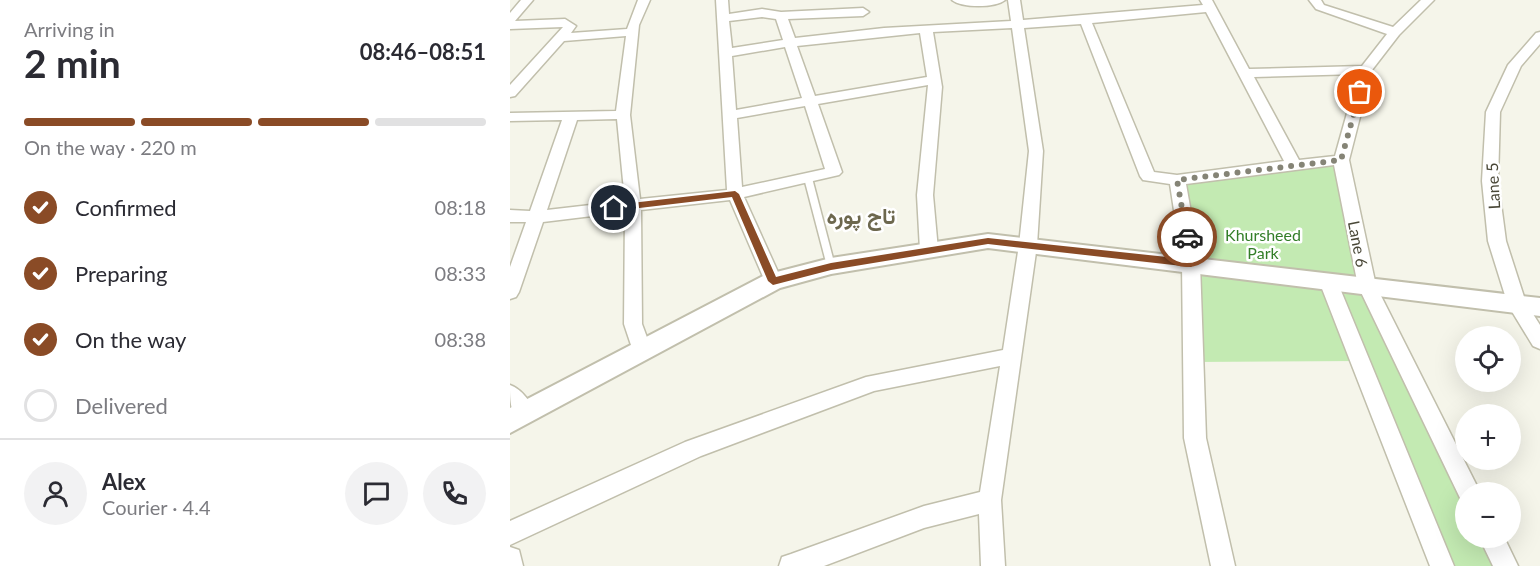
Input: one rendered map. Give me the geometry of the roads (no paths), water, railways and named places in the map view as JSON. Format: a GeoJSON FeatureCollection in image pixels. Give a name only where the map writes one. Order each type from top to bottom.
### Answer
{"type":"FeatureCollection","features":[{"type":"Feature","properties":{"kind":"street"},"geometry":{"type":"LineString","coordinates":[[510,20],[527,0]]}},
{"type":"Feature","properties":{"kind":"street"},"geometry":{"type":"LineString","coordinates":[[642,351],[633,324],[633,206],[623,115],[632,32],[644,0]]}},
{"type":"Feature","properties":{"kind":"street"},"geometry":{"type":"LineString","coordinates":[[722,0],[735,194],[773,281]]}},
{"type":"Feature","properties":{"kind":"street"},"geometry":{"type":"LineString","coordinates":[[762,13],[764,0]]}},
{"type":"Feature","properties":{"kind":"street"},"geometry":{"type":"LineString","coordinates":[[958,0],[981,2],[999,0]]}},
{"type":"Feature","properties":{"kind":"street"},"geometry":{"type":"LineString","coordinates":[[993,566],[990,500],[1028,245],[1036,151],[1014,0]]}},
{"type":"Feature","properties":{"kind":"street"},"geometry":{"type":"LineString","coordinates":[[1115,0],[1122,16]]}},
{"type":"Feature","properties":{"kind":"street"},"geometry":{"type":"LineString","coordinates":[[1315,0],[1320,7],[1395,32]]}},
{"type":"Feature","properties":{"kind":"street","name":"Lane 6"},"geometry":{"type":"LineString","coordinates":[[1428,0],[1395,32],[1366,70],[1341,160],[1367,286],[1464,482]]}},
{"type":"Feature","properties":{"kind":"street"},"geometry":{"type":"LineString","coordinates":[[725,53],[790,42],[926,29],[1018,26],[1085,20],[1208,4],[1294,165]]}},
{"type":"Feature","properties":{"kind":"street"},"geometry":{"type":"LineString","coordinates":[[723,18],[762,13],[782,16],[863,6],[861,35]]}},
{"type":"Feature","properties":{"kind":"street"},"geometry":{"type":"LineString","coordinates":[[510,216],[536,217],[735,194],[834,172],[782,16]]}},
{"type":"Feature","properties":{"kind":"street"},"geometry":{"type":"LineString","coordinates":[[1085,20],[1149,176],[1177,180],[1341,160]]}},
{"type":"Feature","properties":{"kind":"street"},"geometry":{"type":"LineString","coordinates":[[510,25],[570,24],[510,93]]}},
{"type":"Feature","properties":{"kind":"street"},"geometry":{"type":"LineString","coordinates":[[926,29],[934,80],[925,195],[929,250]]}},
{"type":"Feature","properties":{"kind":"street"},"geometry":{"type":"LineString","coordinates":[[561,37],[632,32]]}},
{"type":"Feature","properties":{"kind":"street","name":"Lane 5"},"geometry":{"type":"LineString","coordinates":[[1540,36],[1515,65],[1493,112],[1490,181],[1497,241],[1517,305],[1540,341]]}},
{"type":"Feature","properties":{"kind":"street"},"geometry":{"type":"LineString","coordinates":[[1245,73],[1366,70]]}},
{"type":"Feature","properties":{"kind":"street"},"geometry":{"type":"LineString","coordinates":[[729,115],[934,80]]}},
{"type":"Feature","properties":{"kind":"street"},"geometry":{"type":"LineString","coordinates":[[510,117],[623,115]]}},
{"type":"Feature","properties":{"kind":"street"},"geometry":{"type":"LineString","coordinates":[[511,287],[571,116]]}},
{"type":"Feature","properties":{"kind":"street"},"geometry":{"type":"LineString","coordinates":[[1177,180],[1191,263],[1195,438],[1223,566]]}},
{"type":"Feature","properties":{"kind":"street"},"geometry":{"type":"LineString","coordinates":[[510,394],[518,418],[773,281],[831,266],[988,241],[1191,263],[1540,307]]}},
{"type":"Feature","properties":{"kind":"street"},"geometry":{"type":"LineString","coordinates":[[1328,281],[1442,566]]}},
{"type":"Feature","properties":{"kind":"street"},"geometry":{"type":"LineString","coordinates":[[510,533],[693,449],[863,387],[1012,356]]}},
{"type":"Feature","properties":{"kind":"street"},"geometry":{"type":"LineString","coordinates":[[791,566],[924,517],[990,500]]}},
{"type":"Feature","properties":{"kind":"street"},"geometry":{"type":"LineString","coordinates":[[1497,548],[1506,566]]}},
{"type":"Feature","properties":{"kind":"street"},"geometry":{"type":"LineString","coordinates":[[510,558],[511,566]]}},
{"type":"Feature","properties":{"kind":"lane"},"geometry":{"type":"LineString","coordinates":[[808,178],[831,266]]}},
{"type":"Feature","properties":{"kind":"district","name":"تاج پورہ"},"geometry":{"type":"Point","coordinates":[861,216]}},
{"type":"Feature","properties":{"kind":"park label","name":"Khursheed Park"},"geometry":{"type":"Point","coordinates":[1263,244]}}]}
